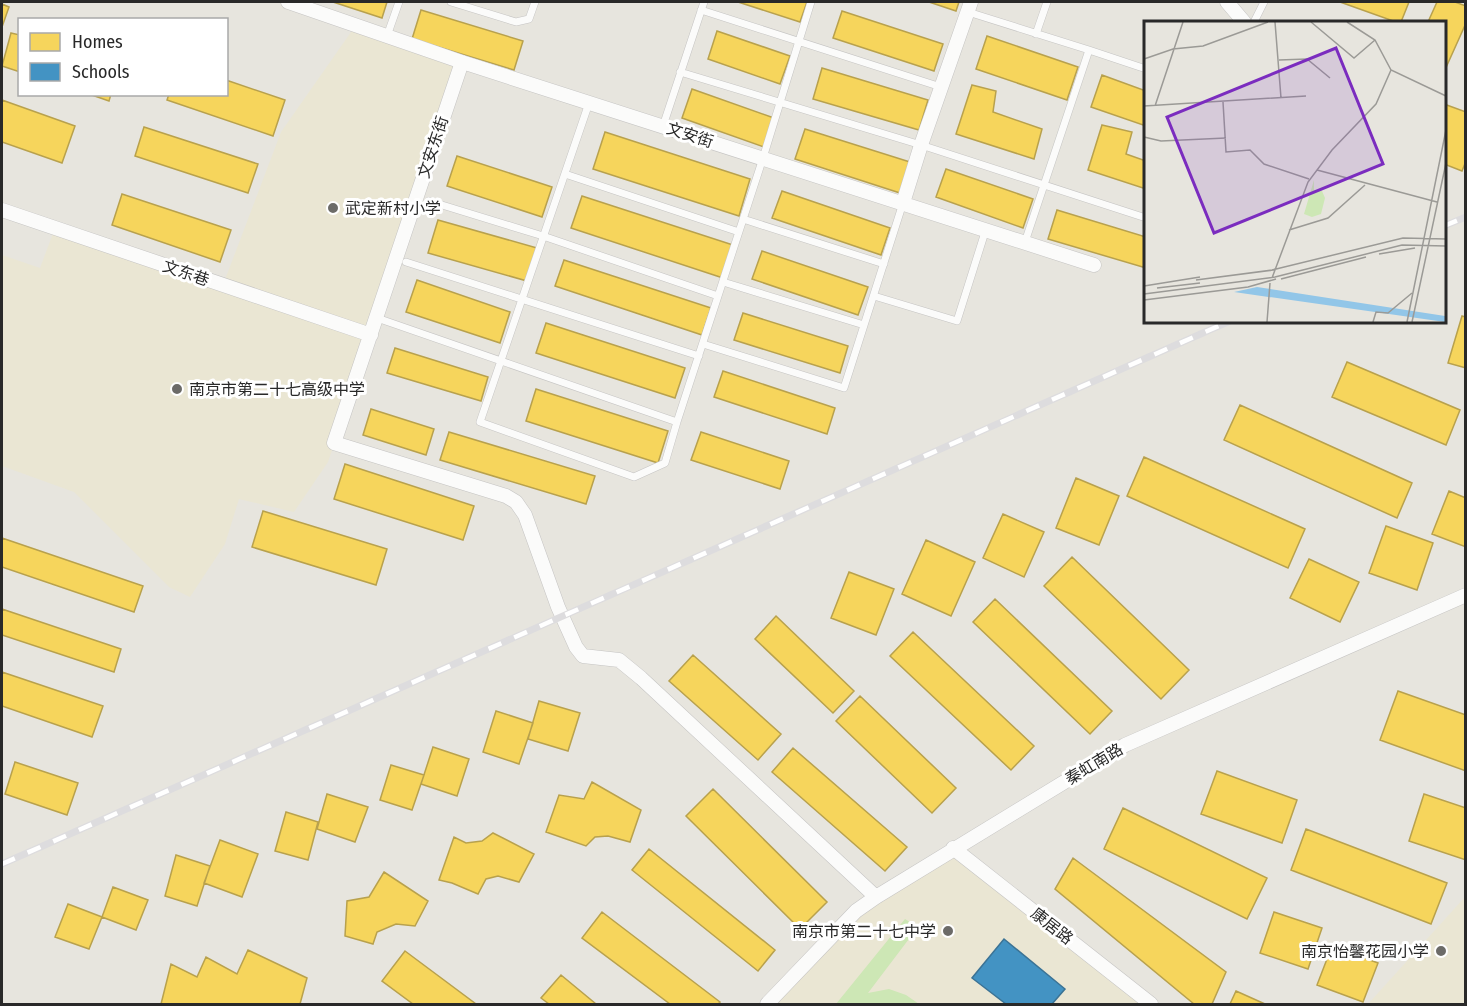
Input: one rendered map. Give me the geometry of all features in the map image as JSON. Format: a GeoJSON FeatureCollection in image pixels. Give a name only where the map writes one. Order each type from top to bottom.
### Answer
{"type":"FeatureCollection","features":[{"type":"Feature","properties":{"kind":"street","name":"文安街"},"geometry":{"type":"LineString","coordinates":[[288,2],[462,62],[1094,265]]}},
{"type":"Feature","properties":{"kind":"street"},"geometry":{"type":"LineString","coordinates":[[1227,2],[1243,21]]}},
{"type":"Feature","properties":{"kind":"street"},"geometry":{"type":"LineString","coordinates":[[903,203],[969,7]]}},
{"type":"Feature","properties":{"kind":"street","name":"文安东街"},"geometry":{"type":"LineString","coordinates":[[462,62],[334,443],[506,496],[516,502],[525,515],[561,617],[583,656],[620,660],[876,897]]}},
{"type":"Feature","properties":{"kind":"street","name":"文东巷"},"geometry":{"type":"LineString","coordinates":[[2,210],[371,335]]}},
{"type":"Feature","properties":{"kind":"street","name":"秦虹南路"},"geometry":{"type":"LineString","coordinates":[[766,1005],[856,911],[953,848],[1125,745],[1466,595]]}},
{"type":"Feature","properties":{"kind":"street","name":"康居路"},"geometry":{"type":"LineString","coordinates":[[953,848],[1150,1005]]}},
{"type":"Feature","properties":{"kind":"lane"},"geometry":{"type":"LineString","coordinates":[[387,36],[399,2]]}},
{"type":"Feature","properties":{"kind":"lane"},"geometry":{"type":"LineString","coordinates":[[451,2],[516,22],[529,19],[535,2]]}},
{"type":"Feature","properties":{"kind":"lane"},"geometry":{"type":"LineString","coordinates":[[663,126],[704,2]]}},
{"type":"Feature","properties":{"kind":"lane"},"geometry":{"type":"LineString","coordinates":[[589,103],[480,422],[634,477],[665,463],[811,2]]}},
{"type":"Feature","properties":{"kind":"lane"},"geometry":{"type":"LineString","coordinates":[[1036,34],[1047,2]]}},
{"type":"Feature","properties":{"kind":"lane"},"geometry":{"type":"LineString","coordinates":[[1254,21],[1264,2]]}},
{"type":"Feature","properties":{"kind":"lane"},"geometry":{"type":"LineString","coordinates":[[969,7],[1036,34],[1144,68]]}},
{"type":"Feature","properties":{"kind":"lane"},"geometry":{"type":"LineString","coordinates":[[701,10],[941,87]]}},
{"type":"Feature","properties":{"kind":"lane"},"geometry":{"type":"LineString","coordinates":[[1025,242],[1089,50]]}},
{"type":"Feature","properties":{"kind":"lane"},"geometry":{"type":"LineString","coordinates":[[680,72],[921,145],[1144,217]]}},
{"type":"Feature","properties":{"kind":"lane"},"geometry":{"type":"LineString","coordinates":[[565,174],[739,232]]}},
{"type":"Feature","properties":{"kind":"lane"},"geometry":{"type":"LineString","coordinates":[[429,201],[543,236],[718,296]]}},
{"type":"Feature","properties":{"kind":"lane"},"geometry":{"type":"LineString","coordinates":[[703,344],[844,387],[903,203]]}},
{"type":"Feature","properties":{"kind":"lane"},"geometry":{"type":"LineString","coordinates":[[743,219],[884,264]]}},
{"type":"Feature","properties":{"kind":"lane"},"geometry":{"type":"LineString","coordinates":[[874,296],[957,321],[986,230]]}},
{"type":"Feature","properties":{"kind":"lane"},"geometry":{"type":"LineString","coordinates":[[406,262],[699,356]]}},
{"type":"Feature","properties":{"kind":"lane"},"geometry":{"type":"LineString","coordinates":[[723,282],[864,325]]}},
{"type":"Feature","properties":{"kind":"lane"},"geometry":{"type":"LineString","coordinates":[[377,318],[677,422]]}},
{"type":"Feature","properties":{"kind":"shaded area","name":"南京市第二十七高级中学"},"geometry":{"type":"Polygon","coordinates":[[[356,25],[462,62],[328,462],[294,512],[239,499],[225,544],[190,597],[169,587],[74,492],[2,466],[2,255],[40,268],[55,228],[223,285],[281,132],[356,25]]]}},
{"type":"Feature","properties":{"kind":"shaded area","name":"南京市第二十七中学"},"geometry":{"type":"Polygon","coordinates":[[[953,848],[1151,1004],[767,1004],[856,911],[953,848]]]}},
{"type":"Feature","properties":{"kind":"shaded area","name":"南京怡馨花园小学"},"geometry":{"type":"Polygon","coordinates":[[[1465,897],[1465,1004],[1368,1004],[1465,897]]]}},
{"type":"Feature","properties":{"kind":"green space"},"geometry":{"type":"Polygon","coordinates":[[[905,919],[918,927],[868,993],[889,989],[906,995],[919,1004],[836,1004],[905,919]]]}},
{"type":"Feature","properties":{"kind":"building: Homes"},"geometry":{"type":"Polygon","coordinates":[[[333,2],[387,2],[382,18],[333,2]]]}},
{"type":"Feature","properties":{"kind":"building: Homes"},"geometry":{"type":"Polygon","coordinates":[[[738,2],[807,2],[800,22],[738,2]]]}},
{"type":"Feature","properties":{"kind":"building: Homes"},"geometry":{"type":"Polygon","coordinates":[[[929,2],[959,2],[956,11],[929,2]]]}},
{"type":"Feature","properties":{"kind":"building: Homes"},"geometry":{"type":"Polygon","coordinates":[[[1340,2],[1409,2],[1401,21],[1393,21],[1340,2]]]}},
{"type":"Feature","properties":{"kind":"building: Homes"},"geometry":{"type":"Polygon","coordinates":[[[1437,2],[1455,2],[1466,6],[1466,23],[1446,68],[1446,21],[1428,21],[1437,2]]]}},
{"type":"Feature","properties":{"kind":"building: Homes"},"geometry":{"type":"Polygon","coordinates":[[[2,4],[9,7],[2,27],[2,4]]]}},
{"type":"Feature","properties":{"kind":"building: Homes"},"geometry":{"type":"Polygon","coordinates":[[[421,10],[523,41],[514,70],[412,39],[421,10]]]}},
{"type":"Feature","properties":{"kind":"building: Homes"},"geometry":{"type":"Polygon","coordinates":[[[842,11],[943,44],[934,71],[833,38],[842,11]]]}},
{"type":"Feature","properties":{"kind":"building: Homes"},"geometry":{"type":"Polygon","coordinates":[[[717,31],[790,56],[780,84],[708,59],[717,31]]]}},
{"type":"Feature","properties":{"kind":"building: Homes"},"geometry":{"type":"Polygon","coordinates":[[[11,33],[18,35],[18,71],[2,66],[11,33]]]}},
{"type":"Feature","properties":{"kind":"building: Homes"},"geometry":{"type":"Polygon","coordinates":[[[987,36],[1078,67],[1067,100],[976,69],[987,36]]]}},
{"type":"Feature","properties":{"kind":"building: Homes"},"geometry":{"type":"Polygon","coordinates":[[[822,68],[928,100],[919,130],[813,99],[822,68]]]}},
{"type":"Feature","properties":{"kind":"building: Homes"},"geometry":{"type":"Polygon","coordinates":[[[1102,75],[1144,90],[1144,125],[1091,107],[1102,75]]]}},
{"type":"Feature","properties":{"kind":"building: Homes"},"geometry":{"type":"Polygon","coordinates":[[[228,81],[285,100],[273,136],[167,100],[168,96],[228,96],[228,81]]]}},
{"type":"Feature","properties":{"kind":"building: Homes"},"geometry":{"type":"Polygon","coordinates":[[[972,85],[996,91],[993,112],[1042,129],[1034,159],[956,134],[972,85]]]}},
{"type":"Feature","properties":{"kind":"building: Homes"},"geometry":{"type":"Polygon","coordinates":[[[692,89],[774,118],[764,147],[682,118],[692,89]]]}},
{"type":"Feature","properties":{"kind":"building: Homes"},"geometry":{"type":"Polygon","coordinates":[[[95,96],[110,96],[109,101],[95,96]]]}},
{"type":"Feature","properties":{"kind":"building: Homes"},"geometry":{"type":"Polygon","coordinates":[[[2,100],[75,126],[62,163],[2,142],[2,100]]]}},
{"type":"Feature","properties":{"kind":"building: Homes"},"geometry":{"type":"Polygon","coordinates":[[[1446,105],[1466,112],[1466,161],[1462,171],[1446,165],[1446,105]]]}},
{"type":"Feature","properties":{"kind":"building: Homes"},"geometry":{"type":"Polygon","coordinates":[[[1102,125],[1132,132],[1126,154],[1144,160],[1144,188],[1088,170],[1102,125]]]}},
{"type":"Feature","properties":{"kind":"building: Homes"},"geometry":{"type":"Polygon","coordinates":[[[144,127],[258,164],[248,193],[135,156],[144,127]]]}},
{"type":"Feature","properties":{"kind":"building: Homes"},"geometry":{"type":"Polygon","coordinates":[[[805,129],[910,162],[900,193],[795,159],[805,129]]]}},
{"type":"Feature","properties":{"kind":"building: Homes"},"geometry":{"type":"Polygon","coordinates":[[[605,132],[750,179],[739,216],[593,169],[605,132]]]}},
{"type":"Feature","properties":{"kind":"building: Homes"},"geometry":{"type":"Polygon","coordinates":[[[457,156],[552,187],[542,217],[447,186],[457,156]]]}},
{"type":"Feature","properties":{"kind":"building: Homes"},"geometry":{"type":"Polygon","coordinates":[[[946,169],[1033,199],[1023,228],[936,197],[946,169]]]}},
{"type":"Feature","properties":{"kind":"building: Homes"},"geometry":{"type":"Polygon","coordinates":[[[782,191],[890,228],[881,255],[772,218],[782,191]]]}},
{"type":"Feature","properties":{"kind":"building: Homes"},"geometry":{"type":"Polygon","coordinates":[[[122,194],[231,230],[220,262],[112,225],[122,194]]]}},
{"type":"Feature","properties":{"kind":"building: Homes"},"geometry":{"type":"Polygon","coordinates":[[[582,196],[733,245],[723,278],[571,228],[582,196]]]}},
{"type":"Feature","properties":{"kind":"building: Homes"},"geometry":{"type":"Polygon","coordinates":[[[1057,210],[1144,236],[1144,267],[1048,239],[1057,210]]]}},
{"type":"Feature","properties":{"kind":"building: Homes"},"geometry":{"type":"Polygon","coordinates":[[[438,220],[537,248],[527,281],[428,253],[438,220]]]}},
{"type":"Feature","properties":{"kind":"building: Homes"},"geometry":{"type":"Polygon","coordinates":[[[762,251],[868,287],[858,315],[752,279],[762,251]]]}},
{"type":"Feature","properties":{"kind":"building: Homes"},"geometry":{"type":"Polygon","coordinates":[[[564,260],[711,308],[702,335],[555,286],[564,260]]]}},
{"type":"Feature","properties":{"kind":"building: Homes"},"geometry":{"type":"Polygon","coordinates":[[[417,280],[510,312],[500,343],[406,312],[417,280]]]}},
{"type":"Feature","properties":{"kind":"building: Homes"},"geometry":{"type":"Polygon","coordinates":[[[743,313],[848,346],[840,373],[734,340],[743,313]]]}},
{"type":"Feature","properties":{"kind":"building: Homes"},"geometry":{"type":"Polygon","coordinates":[[[1462,316],[1466,317],[1466,368],[1448,363],[1462,316]]]}},
{"type":"Feature","properties":{"kind":"building: Homes"},"geometry":{"type":"Polygon","coordinates":[[[546,323],[685,368],[675,398],[536,353],[546,323]]]}},
{"type":"Feature","properties":{"kind":"building: Homes"},"geometry":{"type":"Polygon","coordinates":[[[395,348],[488,377],[481,401],[387,373],[395,348]]]}},
{"type":"Feature","properties":{"kind":"building: Homes"},"geometry":{"type":"Polygon","coordinates":[[[1347,362],[1460,410],[1446,445],[1332,397],[1347,362]]]}},
{"type":"Feature","properties":{"kind":"building: Homes"},"geometry":{"type":"Polygon","coordinates":[[[723,371],[835,408],[827,434],[714,397],[723,371]]]}},
{"type":"Feature","properties":{"kind":"building: Homes"},"geometry":{"type":"Polygon","coordinates":[[[536,389],[668,431],[658,463],[526,421],[536,389]]]}},
{"type":"Feature","properties":{"kind":"building: Homes"},"geometry":{"type":"Polygon","coordinates":[[[1240,405],[1412,483],[1397,518],[1224,440],[1240,405]]]}},
{"type":"Feature","properties":{"kind":"building: Homes"},"geometry":{"type":"Polygon","coordinates":[[[371,409],[434,429],[426,455],[363,435],[371,409]]]}},
{"type":"Feature","properties":{"kind":"building: Homes"},"geometry":{"type":"Polygon","coordinates":[[[449,432],[595,476],[586,504],[440,460],[449,432]]]}},
{"type":"Feature","properties":{"kind":"building: Homes"},"geometry":{"type":"Polygon","coordinates":[[[701,432],[789,461],[780,489],[691,460],[701,432]]]}},
{"type":"Feature","properties":{"kind":"building: Homes"},"geometry":{"type":"Polygon","coordinates":[[[1144,457],[1305,529],[1288,568],[1127,496],[1144,457]]]}},
{"type":"Feature","properties":{"kind":"building: Homes"},"geometry":{"type":"Polygon","coordinates":[[[345,464],[474,506],[463,540],[334,499],[345,464]]]}},
{"type":"Feature","properties":{"kind":"building: Homes"},"geometry":{"type":"Polygon","coordinates":[[[1076,478],[1119,496],[1099,545],[1056,528],[1076,478]]]}},
{"type":"Feature","properties":{"kind":"building: Homes"},"geometry":{"type":"Polygon","coordinates":[[[1449,491],[1466,498],[1466,547],[1432,534],[1449,491]]]}},
{"type":"Feature","properties":{"kind":"building: Homes"},"geometry":{"type":"Polygon","coordinates":[[[263,511],[387,549],[376,585],[252,547],[263,511]]]}},
{"type":"Feature","properties":{"kind":"building: Homes"},"geometry":{"type":"Polygon","coordinates":[[[1003,514],[1044,532],[1024,577],[983,558],[1003,514]]]}},
{"type":"Feature","properties":{"kind":"building: Homes"},"geometry":{"type":"Polygon","coordinates":[[[1386,526],[1433,543],[1417,590],[1369,573],[1386,526]]]}},
{"type":"Feature","properties":{"kind":"building: Homes"},"geometry":{"type":"Polygon","coordinates":[[[2,538],[143,586],[134,612],[2,567],[2,538]]]}},
{"type":"Feature","properties":{"kind":"building: Homes"},"geometry":{"type":"Polygon","coordinates":[[[926,540],[975,562],[951,616],[902,594],[926,540]]]}},
{"type":"Feature","properties":{"kind":"building: Homes"},"geometry":{"type":"Polygon","coordinates":[[[1072,557],[1189,670],[1161,699],[1044,586],[1072,557]]]}},
{"type":"Feature","properties":{"kind":"building: Homes"},"geometry":{"type":"Polygon","coordinates":[[[1309,559],[1359,582],[1340,622],[1290,598],[1309,559]]]}},
{"type":"Feature","properties":{"kind":"building: Homes"},"geometry":{"type":"Polygon","coordinates":[[[849,572],[894,589],[876,635],[831,618],[849,572]]]}},
{"type":"Feature","properties":{"kind":"building: Homes"},"geometry":{"type":"Polygon","coordinates":[[[995,599],[1112,711],[1090,734],[973,622],[995,599]]]}},
{"type":"Feature","properties":{"kind":"building: Homes"},"geometry":{"type":"Polygon","coordinates":[[[2,609],[121,649],[114,672],[2,635],[2,609]]]}},
{"type":"Feature","properties":{"kind":"building: Homes"},"geometry":{"type":"Polygon","coordinates":[[[776,616],[854,691],[833,713],[755,639],[776,616]]]}},
{"type":"Feature","properties":{"kind":"building: Homes"},"geometry":{"type":"Polygon","coordinates":[[[913,632],[1034,746],[1011,770],[890,656],[913,632]]]}},
{"type":"Feature","properties":{"kind":"building: Homes"},"geometry":{"type":"Polygon","coordinates":[[[693,655],[781,734],[758,760],[669,681],[693,655]]]}},
{"type":"Feature","properties":{"kind":"building: Homes"},"geometry":{"type":"Polygon","coordinates":[[[2,672],[103,706],[92,737],[2,706],[2,672]]]}},
{"type":"Feature","properties":{"kind":"building: Homes"},"geometry":{"type":"Polygon","coordinates":[[[1398,691],[1466,715],[1466,771],[1380,740],[1398,691]]]}},
{"type":"Feature","properties":{"kind":"building: Homes"},"geometry":{"type":"Polygon","coordinates":[[[860,696],[956,788],[932,813],[836,721],[860,696]]]}},
{"type":"Feature","properties":{"kind":"building: Homes"},"geometry":{"type":"Polygon","coordinates":[[[539,701],[580,713],[568,751],[528,739],[539,701]]]}},
{"type":"Feature","properties":{"kind":"building: Homes"},"geometry":{"type":"Polygon","coordinates":[[[496,711],[533,723],[519,764],[483,752],[496,711]]]}},
{"type":"Feature","properties":{"kind":"building: Homes"},"geometry":{"type":"Polygon","coordinates":[[[433,747],[469,759],[457,796],[421,784],[433,747]]]}},
{"type":"Feature","properties":{"kind":"building: Homes"},"geometry":{"type":"Polygon","coordinates":[[[793,748],[907,847],[885,871],[772,772],[793,748]]]}},
{"type":"Feature","properties":{"kind":"building: Homes"},"geometry":{"type":"Polygon","coordinates":[[[15,762],[78,783],[67,815],[5,794],[15,762]]]}},
{"type":"Feature","properties":{"kind":"building: Homes"},"geometry":{"type":"Polygon","coordinates":[[[391,765],[424,775],[412,810],[380,800],[391,765]]]}},
{"type":"Feature","properties":{"kind":"building: Homes"},"geometry":{"type":"Polygon","coordinates":[[[1217,771],[1297,800],[1282,843],[1201,814],[1217,771]]]}},
{"type":"Feature","properties":{"kind":"building: Homes"},"geometry":{"type":"Polygon","coordinates":[[[592,782],[641,810],[630,842],[608,836],[595,837],[586,846],[546,832],[559,795],[584,799],[592,782]]]}},
{"type":"Feature","properties":{"kind":"building: Homes"},"geometry":{"type":"Polygon","coordinates":[[[713,789],[827,902],[800,929],[686,816],[713,789]]]}},
{"type":"Feature","properties":{"kind":"building: Homes"},"geometry":{"type":"Polygon","coordinates":[[[327,794],[368,807],[355,842],[317,829],[327,794]]]}},
{"type":"Feature","properties":{"kind":"building: Homes"},"geometry":{"type":"Polygon","coordinates":[[[1424,794],[1466,808],[1466,860],[1409,841],[1424,794]]]}},
{"type":"Feature","properties":{"kind":"building: Homes"},"geometry":{"type":"Polygon","coordinates":[[[1123,808],[1267,878],[1247,919],[1104,849],[1123,808]]]}},
{"type":"Feature","properties":{"kind":"building: Homes"},"geometry":{"type":"Polygon","coordinates":[[[286,812],[318,822],[308,860],[275,851],[286,812]]]}},
{"type":"Feature","properties":{"kind":"building: Homes"},"geometry":{"type":"Polygon","coordinates":[[[1306,829],[1447,883],[1431,924],[1291,870],[1306,829]]]}},
{"type":"Feature","properties":{"kind":"building: Homes"},"geometry":{"type":"Polygon","coordinates":[[[493,833],[534,854],[519,882],[498,876],[486,879],[478,894],[439,880],[454,837],[466,843],[482,841],[493,833]]]}},
{"type":"Feature","properties":{"kind":"building: Homes"},"geometry":{"type":"Polygon","coordinates":[[[220,840],[258,854],[242,897],[204,883],[220,840]]]}},
{"type":"Feature","properties":{"kind":"building: Homes"},"geometry":{"type":"Polygon","coordinates":[[[649,849],[775,950],[758,971],[632,870],[649,849]]]}},
{"type":"Feature","properties":{"kind":"building: Homes"},"geometry":{"type":"Polygon","coordinates":[[[176,855],[210,866],[197,906],[165,896],[176,855]]]}},
{"type":"Feature","properties":{"kind":"building: Homes"},"geometry":{"type":"Polygon","coordinates":[[[1073,858],[1226,972],[1212,1004],[1194,1004],[1055,889],[1073,858]]]}},
{"type":"Feature","properties":{"kind":"building: Homes"},"geometry":{"type":"Polygon","coordinates":[[[384,872],[428,901],[415,926],[396,924],[377,932],[373,944],[345,936],[347,901],[369,897],[384,872]]]}},
{"type":"Feature","properties":{"kind":"building: Homes"},"geometry":{"type":"Polygon","coordinates":[[[113,887],[148,900],[136,930],[102,917],[113,887]]]}},
{"type":"Feature","properties":{"kind":"building: Homes"},"geometry":{"type":"Polygon","coordinates":[[[68,904],[102,917],[89,949],[55,937],[68,904]]]}},
{"type":"Feature","properties":{"kind":"building: Homes"},"geometry":{"type":"Polygon","coordinates":[[[602,912],[720,1002],[718,1004],[670,1004],[582,938],[602,912]]]}},
{"type":"Feature","properties":{"kind":"building: Homes"},"geometry":{"type":"Polygon","coordinates":[[[1274,912],[1322,928],[1308,969],[1260,953],[1274,912]]]}},
{"type":"Feature","properties":{"kind":"building: Homes"},"geometry":{"type":"Polygon","coordinates":[[[1332,946],[1378,963],[1363,1002],[1317,985],[1332,946]]]}},
{"type":"Feature","properties":{"kind":"building: Homes"},"geometry":{"type":"Polygon","coordinates":[[[248,950],[307,978],[300,1004],[161,1004],[171,964],[197,977],[206,957],[237,974],[248,950]]]}},
{"type":"Feature","properties":{"kind":"building: Homes"},"geometry":{"type":"Polygon","coordinates":[[[405,951],[476,1004],[413,1004],[382,981],[405,951]]]}},
{"type":"Feature","properties":{"kind":"building: Homes"},"geometry":{"type":"Polygon","coordinates":[[[561,975],[596,1004],[549,1004],[541,998],[561,975]]]}},
{"type":"Feature","properties":{"kind":"building: Homes"},"geometry":{"type":"Polygon","coordinates":[[[1236,991],[1265,1004],[1230,1004],[1236,991]]]}},
{"type":"Feature","properties":{"kind":"building: Schools"},"geometry":{"type":"Polygon","coordinates":[[[1004,939],[1065,989],[1052,1004],[1006,1004],[972,978],[1004,939]]]}},
{"type":"Feature","properties":{"kind":"railway"},"geometry":{"type":"LineString","coordinates":[[1446,225],[1466,217]]}},
{"type":"Feature","properties":{"kind":"railway"},"geometry":{"type":"LineString","coordinates":[[2,864],[1228,322]]}},
{"type":"Feature","properties":{"kind":"place","name":"武定新村小学"},"geometry":{"type":"Point","coordinates":[333,208]}},
{"type":"Feature","properties":{"kind":"place","name":"南京市第二十七高级中学"},"geometry":{"type":"Point","coordinates":[177,389]}},
{"type":"Feature","properties":{"kind":"place","name":"南京市第二十七中学"},"geometry":{"type":"Point","coordinates":[948,931]}},
{"type":"Feature","properties":{"kind":"place","name":"南京怡馨花园小学"},"geometry":{"type":"Point","coordinates":[1441,951]}}]}
